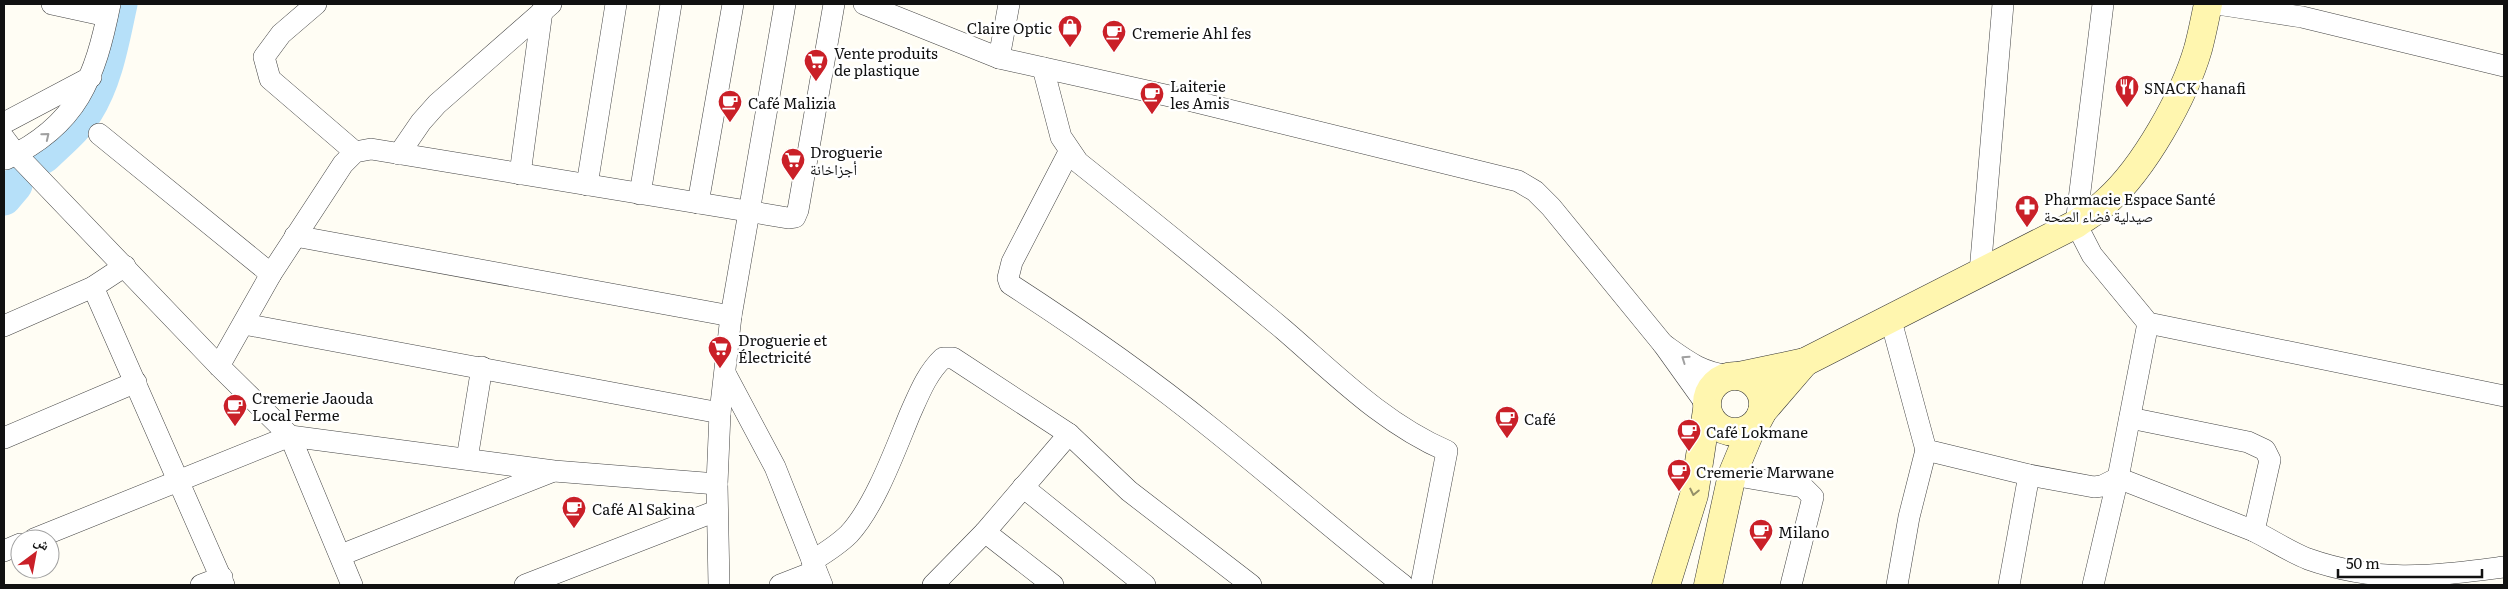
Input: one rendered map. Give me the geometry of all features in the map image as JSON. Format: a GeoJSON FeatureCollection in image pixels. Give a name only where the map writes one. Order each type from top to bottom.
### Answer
{"type":"FeatureCollection","features":[{"type":"Feature","properties":{"kind":"street"},"geometry":{"type":"LineString","coordinates":[[8,151],[33,146],[59,125],[92,76],[109,10],[52,4]]}},
{"type":"Feature","properties":{"kind":"street"},"geometry":{"type":"LineString","coordinates":[[316,4],[280,34],[264,57],[270,79],[355,152]]}},
{"type":"Feature","properties":{"kind":"street"},"geometry":{"type":"LineString","coordinates":[[588,185],[616,4]]}},
{"type":"Feature","properties":{"kind":"street"},"geometry":{"type":"LineString","coordinates":[[640,194],[671,4]]}},
{"type":"Feature","properties":{"kind":"street"},"geometry":{"type":"LineString","coordinates":[[698,203],[733,4]]}},
{"type":"Feature","properties":{"kind":"street"},"geometry":{"type":"LineString","coordinates":[[719,585],[716,511],[720,413],[726,375],[731,316],[747,211],[785,4]]}},
{"type":"Feature","properties":{"kind":"street"},"geometry":{"type":"LineString","coordinates":[[219,366],[271,274],[295,236],[344,164],[355,152],[371,149],[788,218],[795,216],[798,210],[834,4]]}},
{"type":"Feature","properties":{"kind":"street"},"geometry":{"type":"LineString","coordinates":[[864,4],[999,58],[1192,101],[1518,181],[1535,190],[1552,207],[1663,344],[1707,407],[1716,425],[1723,430],[1743,432],[1757,419],[1805,362]]}},
{"type":"Feature","properties":{"kind":"street"},"geometry":{"type":"LineString","coordinates":[[999,58],[1009,4]]}},
{"type":"Feature","properties":{"kind":"street"},"geometry":{"type":"LineString","coordinates":[[1980,272],[2003,4]]}},
{"type":"Feature","properties":{"kind":"street"},"geometry":{"type":"LineString","coordinates":[[2103,4],[2076,224],[2092,255],[2148,323],[2504,396]]}},
{"type":"Feature","properties":{"kind":"street"},"geometry":{"type":"LineString","coordinates":[[1666,585],[1694,495],[1709,392],[1714,384],[1734,376],[1805,362],[1890,317],[2076,224],[2107,202],[2131,176],[2165,123],[2184,86],[2198,49],[2208,4]]}},
{"type":"Feature","properties":{"kind":"street"},"geometry":{"type":"LineString","coordinates":[[2217,4],[2304,11],[2504,66]]}},
{"type":"Feature","properties":{"kind":"street"},"geometry":{"type":"LineString","coordinates":[[399,154],[421,122],[437,104],[547,7]]}},
{"type":"Feature","properties":{"kind":"street"},"geometry":{"type":"LineString","coordinates":[[520,174],[547,7]]}},
{"type":"Feature","properties":{"kind":"street"},"geometry":{"type":"LineString","coordinates":[[1043,68],[1061,137],[1069,152],[1078,162],[1284,330],[1336,377],[1404,430],[1447,451],[1421,585]]}},
{"type":"Feature","properties":{"kind":"street"},"geometry":{"type":"LineString","coordinates":[[4,123],[92,76]]}},
{"type":"Feature","properties":{"kind":"street"},"geometry":{"type":"LineString","coordinates":[[99,134],[271,274]]}},
{"type":"Feature","properties":{"kind":"street"},"geometry":{"type":"LineString","coordinates":[[8,151],[125,266],[219,366],[290,436],[352,585]]}},
{"type":"Feature","properties":{"kind":"street"},"geometry":{"type":"LineString","coordinates":[[1069,152],[1012,262],[1008,278],[1010,284],[1088,335],[1209,426],[1322,521],[1403,585]]}},
{"type":"Feature","properties":{"kind":"street"},"geometry":{"type":"LineString","coordinates":[[295,236],[731,316]]}},
{"type":"Feature","properties":{"kind":"street"},"geometry":{"type":"LineString","coordinates":[[4,326],[93,287],[125,266]]}},
{"type":"Feature","properties":{"kind":"street"},"geometry":{"type":"LineString","coordinates":[[93,287],[181,482],[223,581],[201,585]]}},
{"type":"Feature","properties":{"kind":"street"},"geometry":{"type":"LineString","coordinates":[[1890,317],[1926,450],[1909,517],[1897,585]]}},
{"type":"Feature","properties":{"kind":"street"},"geometry":{"type":"LineString","coordinates":[[2093,585],[2118,478],[2148,323]]}},
{"type":"Feature","properties":{"kind":"street"},"geometry":{"type":"LineString","coordinates":[[244,324],[720,413]]}},
{"type":"Feature","properties":{"kind":"street"},"geometry":{"type":"LineString","coordinates":[[1663,344],[1698,369],[1734,376],[1755,384],[1761,392],[1757,419],[1732,475],[1708,585]]}},
{"type":"Feature","properties":{"kind":"street"},"geometry":{"type":"LineString","coordinates":[[780,585],[817,572],[836,546],[850,533],[879,485],[926,380],[946,357],[953,358],[993,383],[1069,434],[1129,491],[1251,585]]}},
{"type":"Feature","properties":{"kind":"street"},"geometry":{"type":"LineString","coordinates":[[467,459],[482,368]]}},
{"type":"Feature","properties":{"kind":"street"},"geometry":{"type":"LineString","coordinates":[[726,375],[775,467],[817,572]]}},
{"type":"Feature","properties":{"kind":"street"},"geometry":{"type":"LineString","coordinates":[[4,438],[136,382]]}},
{"type":"Feature","properties":{"kind":"street"},"geometry":{"type":"LineString","coordinates":[[2130,418],[2248,442],[2265,450],[2270,460],[2254,531]]}},
{"type":"Feature","properties":{"kind":"street"},"geometry":{"type":"LineString","coordinates":[[933,585],[985,532],[1069,434]]}},
{"type":"Feature","properties":{"kind":"street"},"geometry":{"type":"LineString","coordinates":[[60,529],[181,482],[290,436],[554,471],[717,484]]}},
{"type":"Feature","properties":{"kind":"street"},"geometry":{"type":"LineString","coordinates":[[1926,450],[2029,475],[2094,486],[2102,486],[2118,478],[2254,531],[2308,558],[2379,576],[2422,577],[2504,567]]}},
{"type":"Feature","properties":{"kind":"street"},"geometry":{"type":"LineString","coordinates":[[341,555],[554,471]]}},
{"type":"Feature","properties":{"kind":"street"},"geometry":{"type":"LineString","coordinates":[[1732,475],[1803,487],[1813,498],[1791,585]]}},
{"type":"Feature","properties":{"kind":"street"},"geometry":{"type":"LineString","coordinates":[[2009,585],[2029,475]]}},
{"type":"Feature","properties":{"kind":"street"},"geometry":{"type":"LineString","coordinates":[[1024,487],[1145,585]]}},
{"type":"Feature","properties":{"kind":"street"},"geometry":{"type":"LineString","coordinates":[[525,585],[716,511]]}},
{"type":"Feature","properties":{"kind":"street"},"geometry":{"type":"LineString","coordinates":[[985,532],[1053,585]]}},
{"type":"Feature","properties":{"kind":"waterway"},"geometry":{"type":"LineString","coordinates":[[44,156],[77,123],[93,99],[108,59],[120,4]]}},
{"type":"Feature","properties":{"kind":"waterway"},"geometry":{"type":"LineString","coordinates":[[4,198],[15,185]]}},
{"type":"Feature","properties":{"kind":"place","name":"Claire Optic"},"geometry":{"type":"Point","coordinates":[1070,48]}},
{"type":"Feature","properties":{"kind":"place","name":"Cremerie Ahl fes"},"geometry":{"type":"Point","coordinates":[1114,53]}},
{"type":"Feature","properties":{"kind":"place","name":"Vente produits de plastique"},"geometry":{"type":"Point","coordinates":[816,82]}},
{"type":"Feature","properties":{"kind":"place","name":"SNACK hanafi"},"geometry":{"type":"Point","coordinates":[2127,108]}},
{"type":"Feature","properties":{"kind":"place","name":"Laiterie les Amis"},"geometry":{"type":"Point","coordinates":[1152,115]}},
{"type":"Feature","properties":{"kind":"place","name":"Café Malizia"},"geometry":{"type":"Point","coordinates":[730,123]}},
{"type":"Feature","properties":{"kind":"place","name":"Droguerie أجزاخانة"},"geometry":{"type":"Point","coordinates":[793,181]}},
{"type":"Feature","properties":{"kind":"place","name":"Pharmacie Espace Santé صيدلية فضاء الصحة"},"geometry":{"type":"Point","coordinates":[2027,228]}},
{"type":"Feature","properties":{"kind":"place","name":"Droguerie et Électricité"},"geometry":{"type":"Point","coordinates":[720,369]}},
{"type":"Feature","properties":{"kind":"place","name":"Cremerie Jaouda Local Ferme"},"geometry":{"type":"Point","coordinates":[235,427]}},
{"type":"Feature","properties":{"kind":"place","name":"Café"},"geometry":{"type":"Point","coordinates":[1507,439]}},
{"type":"Feature","properties":{"kind":"place","name":"Café Lokmane"},"geometry":{"type":"Point","coordinates":[1689,452]}},
{"type":"Feature","properties":{"kind":"place","name":"Cremerie Marwane"},"geometry":{"type":"Point","coordinates":[1679,492]}},
{"type":"Feature","properties":{"kind":"place","name":"Café Al Sakina"},"geometry":{"type":"Point","coordinates":[574,529]}},
{"type":"Feature","properties":{"kind":"place","name":"Milano"},"geometry":{"type":"Point","coordinates":[1761,552]}}]}
